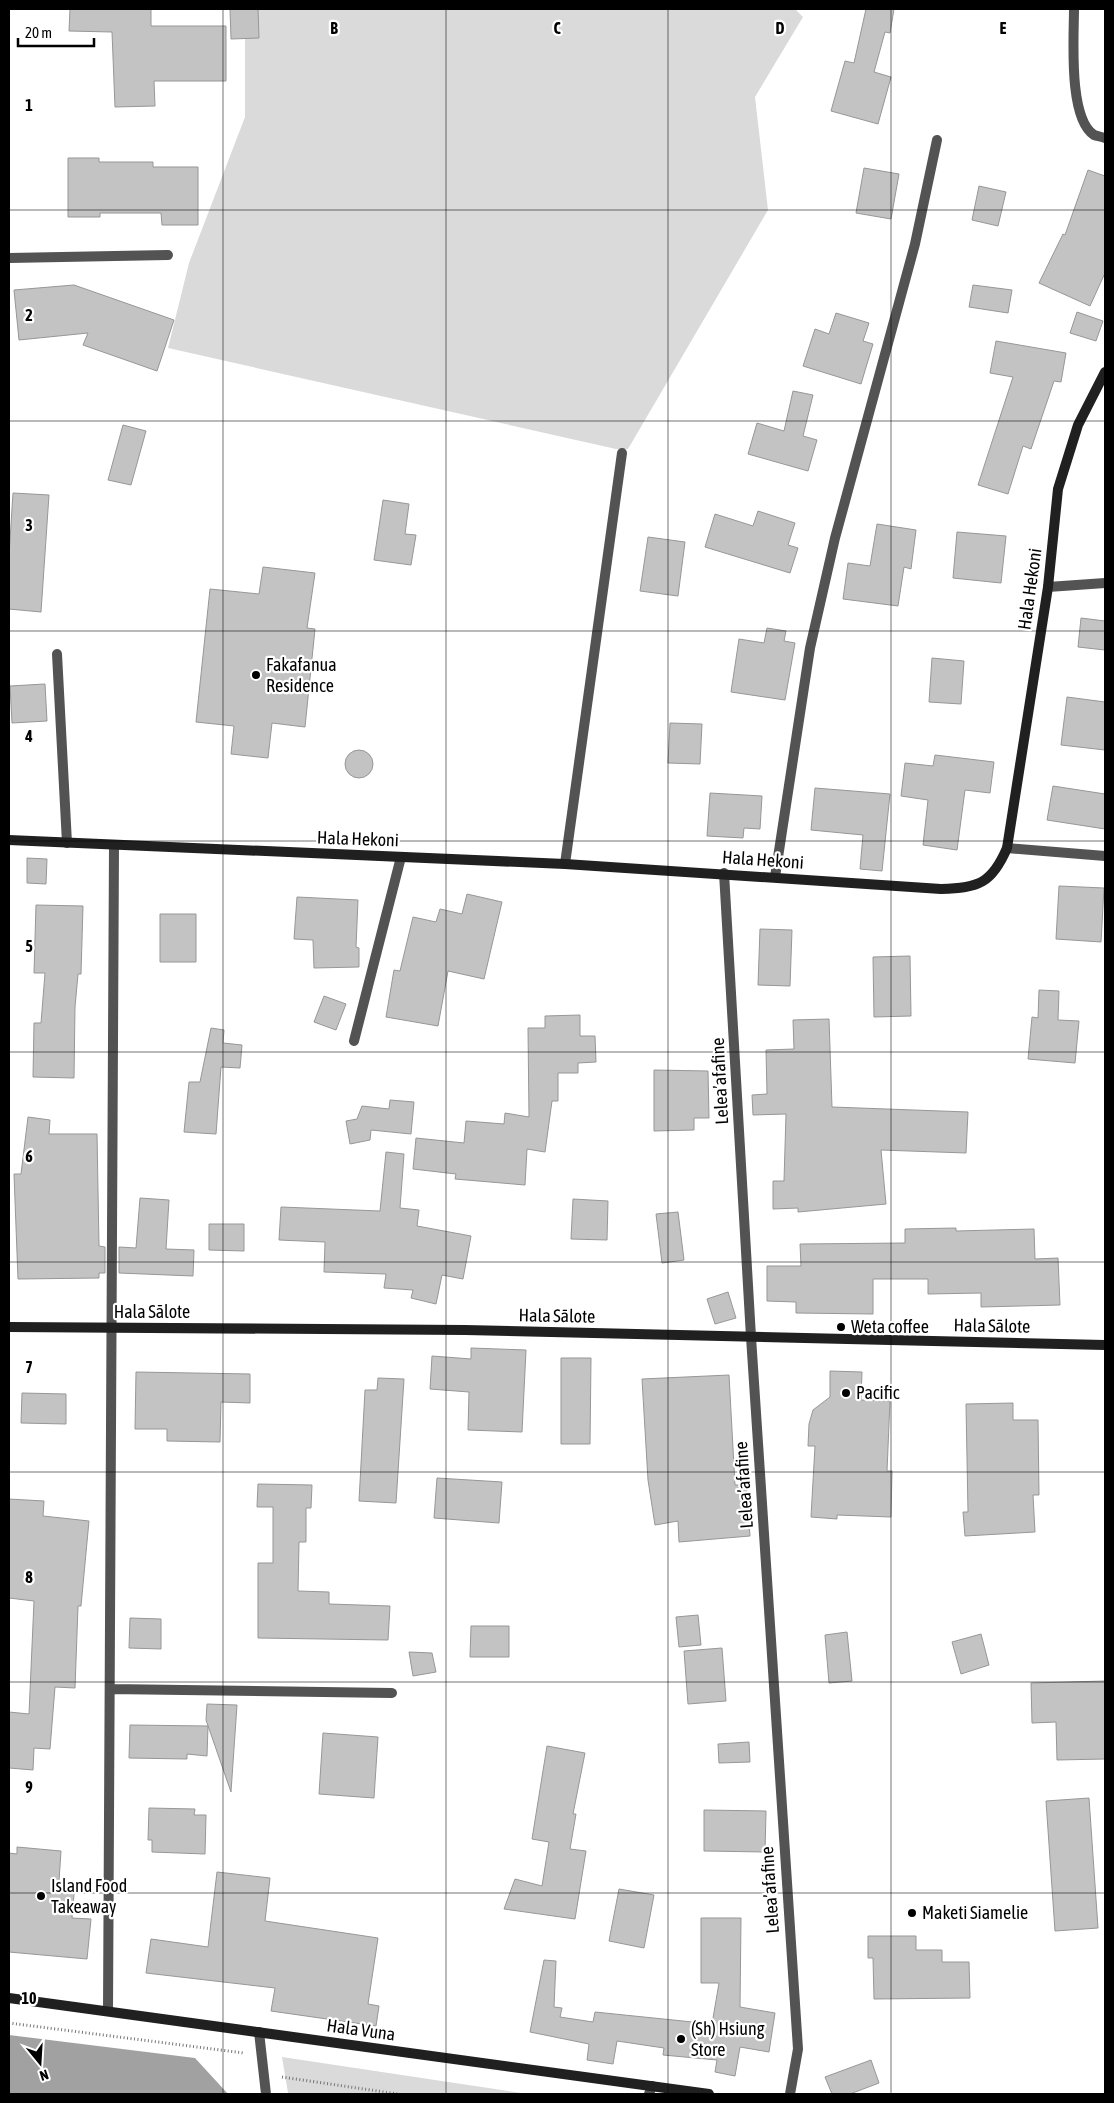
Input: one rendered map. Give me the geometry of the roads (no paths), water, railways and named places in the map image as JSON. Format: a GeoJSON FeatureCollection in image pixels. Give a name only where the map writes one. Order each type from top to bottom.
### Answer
{"type":"FeatureCollection","features":[{"type":"Feature","properties":{"kind":"main road","name":"Hala Hekoni"},"geometry":{"type":"LineString","coordinates":[[9,840],[564,864],[724,873],[941,889],[962,888],[984,881],[999,867],[1007,848],[1048,587],[1058,489],[1078,425],[1105,372]]}},
{"type":"Feature","properties":{"kind":"main road","name":"Hala Sālote"},"geometry":{"type":"LineString","coordinates":[[9,1327],[465,1330],[1105,1345]]}},
{"type":"Feature","properties":{"kind":"main road","name":"Hala Vuna"},"geometry":{"type":"LineString","coordinates":[[9,1998],[259,2032],[650,2090],[709,2094]]}},
{"type":"Feature","properties":{"kind":"street"},"geometry":{"type":"LineString","coordinates":[[1074,9],[1074,82],[1082,121],[1094,134],[1105,138]]}},
{"type":"Feature","properties":{"kind":"street"},"geometry":{"type":"LineString","coordinates":[[776,877],[812,639],[835,538],[915,244],[937,140]]}},
{"type":"Feature","properties":{"kind":"street"},"geometry":{"type":"LineString","coordinates":[[9,258],[168,255]]}},
{"type":"Feature","properties":{"kind":"street"},"geometry":{"type":"LineString","coordinates":[[564,864],[622,453]]}},
{"type":"Feature","properties":{"kind":"street"},"geometry":{"type":"LineString","coordinates":[[1048,587],[1105,583]]}},
{"type":"Feature","properties":{"kind":"street"},"geometry":{"type":"LineString","coordinates":[[58,654],[67,843]]}},
{"type":"Feature","properties":{"kind":"street"},"geometry":{"type":"LineString","coordinates":[[108,2011],[114,846]]}},
{"type":"Feature","properties":{"kind":"street"},"geometry":{"type":"LineString","coordinates":[[1007,848],[1105,856]]}},
{"type":"Feature","properties":{"kind":"street"},"geometry":{"type":"LineString","coordinates":[[354,1041],[400,857]]}},
{"type":"Feature","properties":{"kind":"street","name":"Lelea’afafine"},"geometry":{"type":"LineString","coordinates":[[724,873],[751,1337],[798,2049],[790,2094]]}},
{"type":"Feature","properties":{"kind":"street"},"geometry":{"type":"LineString","coordinates":[[110,1689],[392,1693]]}},
{"type":"Feature","properties":{"kind":"street"},"geometry":{"type":"LineString","coordinates":[[259,2032],[266,2094]]}},
{"type":"Feature","properties":{"kind":"place","name":"Fakafanua Residence"},"geometry":{"type":"Point","coordinates":[256,675]}},
{"type":"Feature","properties":{"kind":"place","name":"Weta coffee"},"geometry":{"type":"Point","coordinates":[841,1327]}},
{"type":"Feature","properties":{"kind":"place","name":"Pacific"},"geometry":{"type":"Point","coordinates":[846,1393]}},
{"type":"Feature","properties":{"kind":"place","name":"Island Food Takeaway"},"geometry":{"type":"Point","coordinates":[41,1896]}},
{"type":"Feature","properties":{"kind":"place","name":"Maketi Siamelie"},"geometry":{"type":"Point","coordinates":[912,1913]}},
{"type":"Feature","properties":{"kind":"place","name":"(Sh) Hsiung Store"},"geometry":{"type":"Point","coordinates":[681,2039]}}]}
